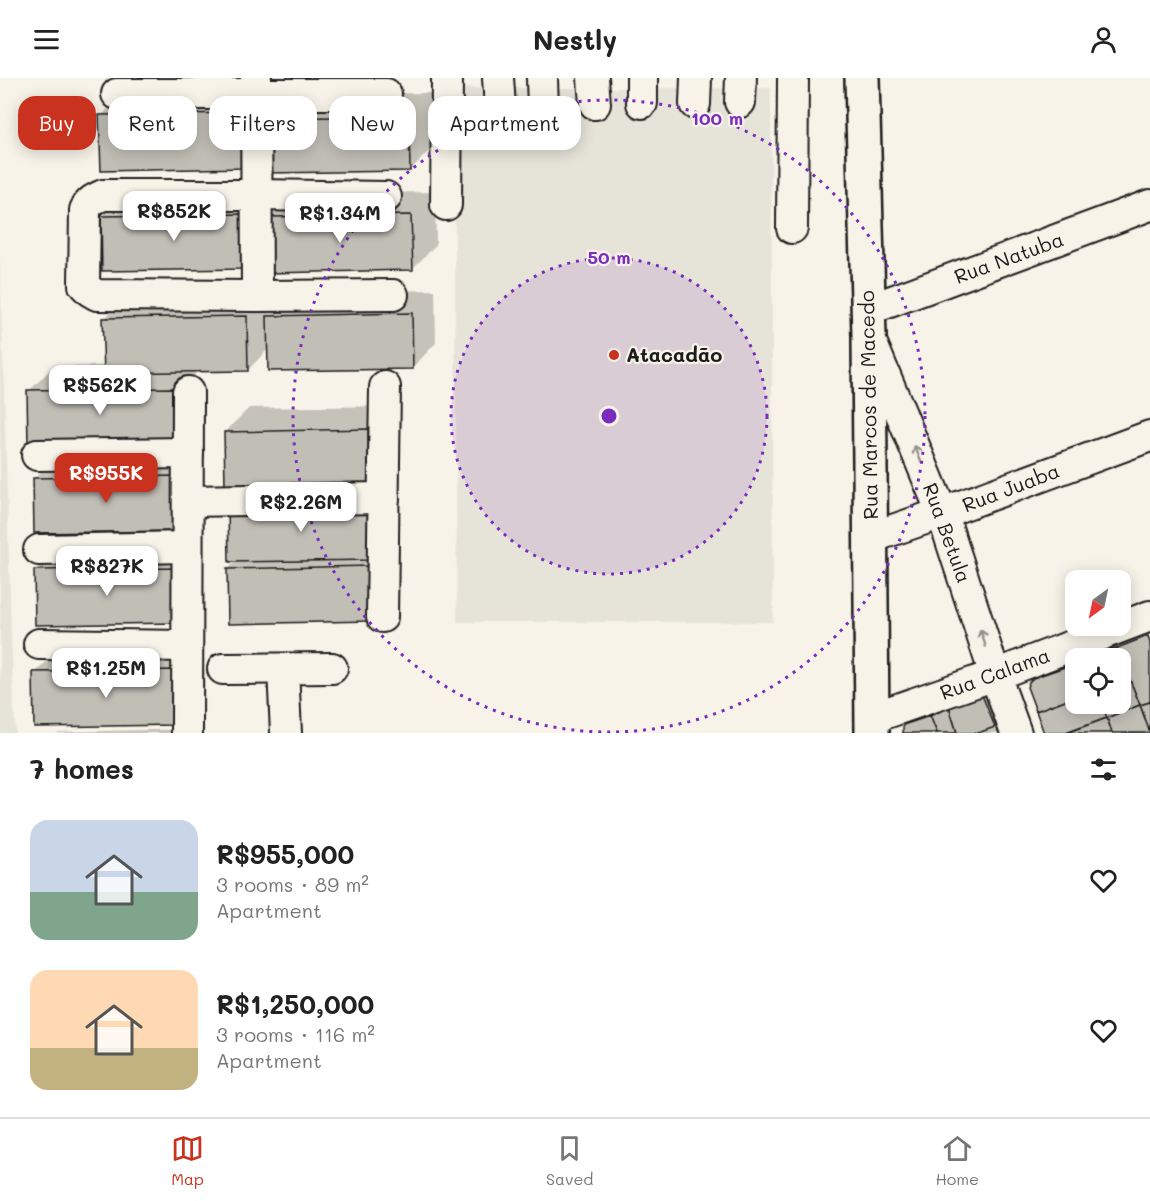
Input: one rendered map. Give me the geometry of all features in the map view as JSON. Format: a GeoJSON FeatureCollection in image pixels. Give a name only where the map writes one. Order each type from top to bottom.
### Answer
{"type":"FeatureCollection","features":[{"type":"Feature","properties":{"kind":"main road","name":"Rua Marcos de Macedo"},"geometry":{"type":"LineString","coordinates":[[862,78],[868,324],[872,725]]}},
{"type":"Feature","properties":{"kind":"street"},"geometry":{"type":"LineString","coordinates":[[446,205],[447,78]]}},
{"type":"Feature","properties":{"kind":"street"},"geometry":{"type":"LineString","coordinates":[[498,78],[499,96]]}},
{"type":"Feature","properties":{"kind":"street"},"geometry":{"type":"LineString","coordinates":[[542,78],[543,96]]}},
{"type":"Feature","properties":{"kind":"street"},"geometry":{"type":"LineString","coordinates":[[792,228],[793,78]]}},
{"type":"Feature","properties":{"kind":"street"},"geometry":{"type":"LineString","coordinates":[[117,94],[256,86],[386,94]]}},
{"type":"Feature","properties":{"kind":"street"},"geometry":{"type":"LineString","coordinates":[[256,86],[257,297]]}},
{"type":"Feature","properties":{"kind":"street"},"geometry":{"type":"LineString","coordinates":[[386,197],[103,195],[88,203],[86,210],[84,285],[97,295],[257,297],[393,295]]}},
{"type":"Feature","properties":{"kind":"street","name":"Rua Natuba"},"geometry":{"type":"LineString","coordinates":[[868,324],[1150,206]]}},
{"type":"Feature","properties":{"kind":"street","name":"Rua Betula"},"geometry":{"type":"LineString","coordinates":[[868,324],[942,513],[1016,733]]}},
{"type":"Feature","properties":{"kind":"street"},"geometry":{"type":"LineString","coordinates":[[382,617],[385,387]]}},
{"type":"Feature","properties":{"kind":"street"},"geometry":{"type":"LineString","coordinates":[[187,733],[188,392]]}},
{"type":"Feature","properties":{"kind":"street","name":"Rua Juaba"},"geometry":{"type":"LineString","coordinates":[[870,538],[1150,436]]}},
{"type":"Feature","properties":{"kind":"street"},"geometry":{"type":"LineString","coordinates":[[37,455],[188,453]]}},
{"type":"Feature","properties":{"kind":"street"},"geometry":{"type":"LineString","coordinates":[[188,501],[384,498]]}},
{"type":"Feature","properties":{"kind":"street"},"geometry":{"type":"LineString","coordinates":[[39,549],[187,548]]}},
{"type":"Feature","properties":{"kind":"street","name":"Rua Calama"},"geometry":{"type":"LineString","coordinates":[[872,725],[1150,616]]}},
{"type":"Feature","properties":{"kind":"street"},"geometry":{"type":"LineString","coordinates":[[39,644],[187,646]]}},
{"type":"Feature","properties":{"kind":"street"},"geometry":{"type":"LineString","coordinates":[[224,669],[332,668]]}},
{"type":"Feature","properties":{"kind":"street"},"geometry":{"type":"LineString","coordinates":[[283,669],[286,733]]}},
{"type":"Feature","properties":{"kind":"shaded area","name":"Atacadão"},"geometry":{"type":"Polygon","coordinates":[[[454,88],[771,88],[773,622],[457,622],[454,150],[581,150],[581,96],[454,96],[454,88]]]}},
{"type":"Feature","properties":{"kind":"shaded area"},"geometry":{"type":"Polygon","coordinates":[[[0,252],[11,632],[15,733],[0,733],[0,252]]]}},
{"type":"Feature","properties":{"kind":"building"},"geometry":{"type":"Polygon","coordinates":[[[209,113],[209,150],[245,150],[245,168],[101,171],[99,115],[108,115],[108,150],[197,150],[197,114],[209,113]]]}},
{"type":"Feature","properties":{"kind":"building"},"geometry":{"type":"Polygon","coordinates":[[[317,117],[329,117],[329,150],[410,150],[410,171],[266,173],[265,150],[317,150],[317,117]]]}},
{"type":"Feature","properties":{"kind":"building"},"geometry":{"type":"Polygon","coordinates":[[[246,214],[247,269],[102,271],[101,216],[246,214]]]}},
{"type":"Feature","properties":{"kind":"building"},"geometry":{"type":"Polygon","coordinates":[[[411,215],[413,270],[268,273],[267,217],[411,215]]]}},
{"type":"Feature","properties":{"kind":"building"},"geometry":{"type":"Polygon","coordinates":[[[412,313],[413,369],[268,371],[267,316],[412,313]]]}},
{"type":"Feature","properties":{"kind":"building"},"geometry":{"type":"Polygon","coordinates":[[[247,316],[248,371],[104,373],[102,318],[247,316]]]}},
{"type":"Feature","properties":{"kind":"building"},"geometry":{"type":"Polygon","coordinates":[[[172,388],[173,443],[28,445],[27,390],[172,388]]]}},
{"type":"Feature","properties":{"kind":"building"},"geometry":{"type":"Polygon","coordinates":[[[368,429],[369,485],[225,487],[224,432],[368,429]]]}},
{"type":"Feature","properties":{"kind":"building"},"geometry":{"type":"Polygon","coordinates":[[[178,476],[179,531],[34,533],[33,478],[178,476]]]}},
{"type":"Feature","properties":{"kind":"building"},"geometry":{"type":"Polygon","coordinates":[[[373,505],[374,560],[229,562],[228,507],[373,505]]]}},
{"type":"Feature","properties":{"kind":"building"},"geometry":{"type":"Polygon","coordinates":[[[371,566],[372,621],[228,624],[227,569],[371,566]]]}},
{"type":"Feature","properties":{"kind":"building"},"geometry":{"type":"Polygon","coordinates":[[[178,568],[180,623],[35,625],[34,570],[178,568]]]}},
{"type":"Feature","properties":{"kind":"building"},"geometry":{"type":"Polygon","coordinates":[[[1148,636],[1150,702],[1140,705],[1131,683],[1131,648],[1117,648],[1148,636]]]}},
{"type":"Feature","properties":{"kind":"building"},"geometry":{"type":"Polygon","coordinates":[[[1065,667],[1065,700],[1036,711],[1027,687],[1033,678],[1065,667]]]}},
{"type":"Feature","properties":{"kind":"building"},"geometry":{"type":"Polygon","coordinates":[[[178,670],[179,725],[34,727],[33,672],[178,670]]]}},
{"type":"Feature","properties":{"kind":"building"},"geometry":{"type":"Polygon","coordinates":[[[1131,683],[1140,705],[1131,709],[1131,683]]]}},
{"type":"Feature","properties":{"kind":"building"},"geometry":{"type":"Polygon","coordinates":[[[982,695],[995,727],[978,733],[957,733],[949,707],[982,695]]]}},
{"type":"Feature","properties":{"kind":"building"},"geometry":{"type":"Polygon","coordinates":[[[1065,700],[1065,714],[1105,714],[1107,718],[1066,733],[1044,733],[1036,711],[1065,700]]]}},
{"type":"Feature","properties":{"kind":"building"},"geometry":{"type":"Polygon","coordinates":[[[1150,702],[1150,732],[1140,705],[1150,702]]]}},
{"type":"Feature","properties":{"kind":"building"},"geometry":{"type":"Polygon","coordinates":[[[1140,705],[1150,733],[1112,733],[1107,718],[1117,714],[1131,714],[1131,709],[1140,705]]]}},
{"type":"Feature","properties":{"kind":"building"},"geometry":{"type":"Polygon","coordinates":[[[949,707],[957,733],[937,733],[930,716],[949,707]]]}},
{"type":"Feature","properties":{"kind":"building"},"geometry":{"type":"Polygon","coordinates":[[[1105,714],[1117,714],[1107,718],[1105,714]]]}},
{"type":"Feature","properties":{"kind":"building"},"geometry":{"type":"Polygon","coordinates":[[[930,716],[937,733],[903,733],[903,727],[906,724],[930,716]]]}},
{"type":"Feature","properties":{"kind":"building"},"geometry":{"type":"Polygon","coordinates":[[[1107,718],[1112,733],[1066,733],[1107,718]]]}},
{"type":"Feature","properties":{"kind":"place","name":"Atacadão"},"geometry":{"type":"Point","coordinates":[614,355]}}]}
